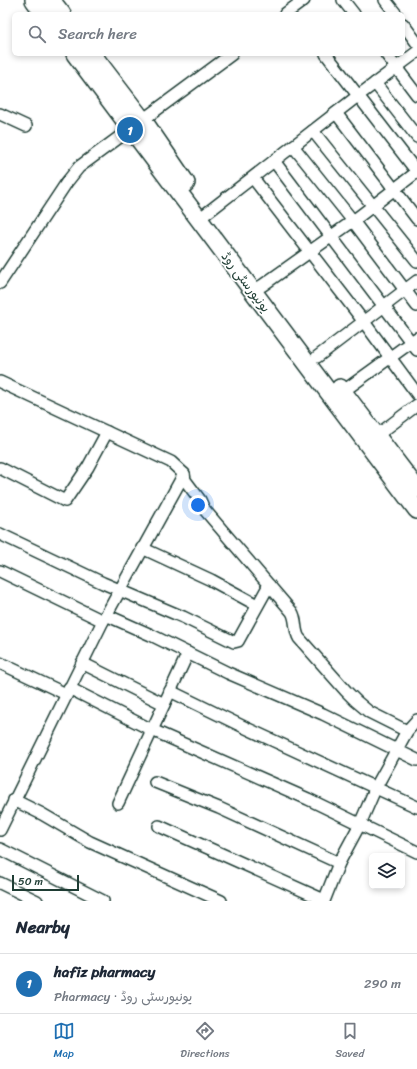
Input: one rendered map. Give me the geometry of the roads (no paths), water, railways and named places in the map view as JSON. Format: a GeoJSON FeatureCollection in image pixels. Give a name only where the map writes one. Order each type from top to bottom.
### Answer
{"type":"FeatureCollection","features":[{"type":"Feature","properties":{"kind":"highway"},"geometry":{"type":"LineString","coordinates":[[34,0],[43,12]]}},
{"type":"Feature","properties":{"kind":"highway"},"geometry":{"type":"LineString","coordinates":[[51,0],[60,12]]}},
{"type":"Feature","properties":{"kind":"highway","name":"یونیورسٹی روڈ"},"geometry":{"type":"LineString","coordinates":[[77,56],[183,179],[204,215],[338,395],[417,510]]}},
{"type":"Feature","properties":{"kind":"highway","name":"یونیورسٹی روڈ"},"geometry":{"type":"LineString","coordinates":[[93,56],[137,125]]}},
{"type":"Feature","properties":{"kind":"highway","name":"یونیورسٹی روڈ"},"geometry":{"type":"LineString","coordinates":[[258,288],[317,357],[338,395],[376,436],[417,489]]}},
{"type":"Feature","properties":{"kind":"street"},"geometry":{"type":"LineString","coordinates":[[291,12],[304,0]]}},
{"type":"Feature","properties":{"kind":"street"},"geometry":{"type":"LineString","coordinates":[[343,0],[352,12]]}},
{"type":"Feature","properties":{"kind":"street"},"geometry":{"type":"LineString","coordinates":[[386,0],[395,12]]}},
{"type":"Feature","properties":{"kind":"street"},"geometry":{"type":"LineString","coordinates":[[405,27],[417,43]]}},
{"type":"Feature","properties":{"kind":"street"},"geometry":{"type":"LineString","coordinates":[[204,215],[359,95],[416,55]]}},
{"type":"Feature","properties":{"kind":"street"},"geometry":{"type":"LineString","coordinates":[[0,282],[67,182],[79,167],[229,56]]}},
{"type":"Feature","properties":{"kind":"street"},"geometry":{"type":"LineString","coordinates":[[258,288],[353,221],[417,172],[328,56]]}},
{"type":"Feature","properties":{"kind":"street"},"geometry":{"type":"LineString","coordinates":[[387,56],[417,95]]}},
{"type":"Feature","properties":{"kind":"street"},"geometry":{"type":"LineString","coordinates":[[375,83],[417,137]]}},
{"type":"Feature","properties":{"kind":"street"},"geometry":{"type":"LineString","coordinates":[[336,113],[417,219]]}},
{"type":"Feature","properties":{"kind":"street"},"geometry":{"type":"LineString","coordinates":[[0,114],[26,126]]}},
{"type":"Feature","properties":{"kind":"street"},"geometry":{"type":"LineString","coordinates":[[313,131],[417,261]]}},
{"type":"Feature","properties":{"kind":"street"},"geometry":{"type":"LineString","coordinates":[[293,146],[353,221],[417,306]]}},
{"type":"Feature","properties":{"kind":"street"},"geometry":{"type":"LineString","coordinates":[[274,161],[384,307],[415,344],[390,358],[338,395]]}},
{"type":"Feature","properties":{"kind":"street"},"geometry":{"type":"LineString","coordinates":[[252,178],[364,322],[417,394]]}},
{"type":"Feature","properties":{"kind":"street"},"geometry":{"type":"LineString","coordinates":[[317,357],[417,281]]}},
{"type":"Feature","properties":{"kind":"street"},"geometry":{"type":"LineString","coordinates":[[0,382],[171,462],[184,474],[185,480],[204,509],[294,615],[299,638],[346,691],[370,712],[407,731]]}},
{"type":"Feature","properties":{"kind":"street"},"geometry":{"type":"LineString","coordinates":[[376,436],[417,405]]}},
{"type":"Feature","properties":{"kind":"street"},"geometry":{"type":"LineString","coordinates":[[0,468],[65,501],[88,467],[107,432]]}},
{"type":"Feature","properties":{"kind":"street"},"geometry":{"type":"LineString","coordinates":[[0,830],[104,618],[184,474]]}},
{"type":"Feature","properties":{"kind":"street"},"geometry":{"type":"LineString","coordinates":[[0,534],[120,590],[183,617],[234,642],[238,641],[269,585]]}},
{"type":"Feature","properties":{"kind":"street"},"geometry":{"type":"LineString","coordinates":[[142,548],[211,580],[257,605]]}},
{"type":"Feature","properties":{"kind":"street"},"geometry":{"type":"LineString","coordinates":[[0,571],[323,714],[417,760]]}},
{"type":"Feature","properties":{"kind":"street"},"geometry":{"type":"LineString","coordinates":[[118,804],[188,653]]}},
{"type":"Feature","properties":{"kind":"street"},"geometry":{"type":"LineString","coordinates":[[0,663],[68,691],[308,799],[417,852]]}},
{"type":"Feature","properties":{"kind":"street"},"geometry":{"type":"LineString","coordinates":[[82,663],[164,704]]}},
{"type":"Feature","properties":{"kind":"street"},"geometry":{"type":"LineString","coordinates":[[170,691],[417,807]]}},
{"type":"Feature","properties":{"kind":"street"},"geometry":{"type":"LineString","coordinates":[[159,826],[324,901],[339,863],[360,824],[376,787],[407,731],[417,720]]}},
{"type":"Feature","properties":{"kind":"street"},"geometry":{"type":"LineString","coordinates":[[155,782],[219,808],[339,863]]}},
{"type":"Feature","properties":{"kind":"street"},"geometry":{"type":"LineString","coordinates":[[14,800],[42,814],[90,842],[221,901]]}},
{"type":"Feature","properties":{"kind":"street"},"geometry":{"type":"LineString","coordinates":[[0,849],[103,901]]}},
{"type":"Feature","properties":{"kind":"street"},"geometry":{"type":"LineString","coordinates":[[0,883],[37,901]]}},
{"type":"Feature","properties":{"kind":"place","name":"hafiz pharmacy"},"geometry":{"type":"Point","coordinates":[130,130]}}]}
